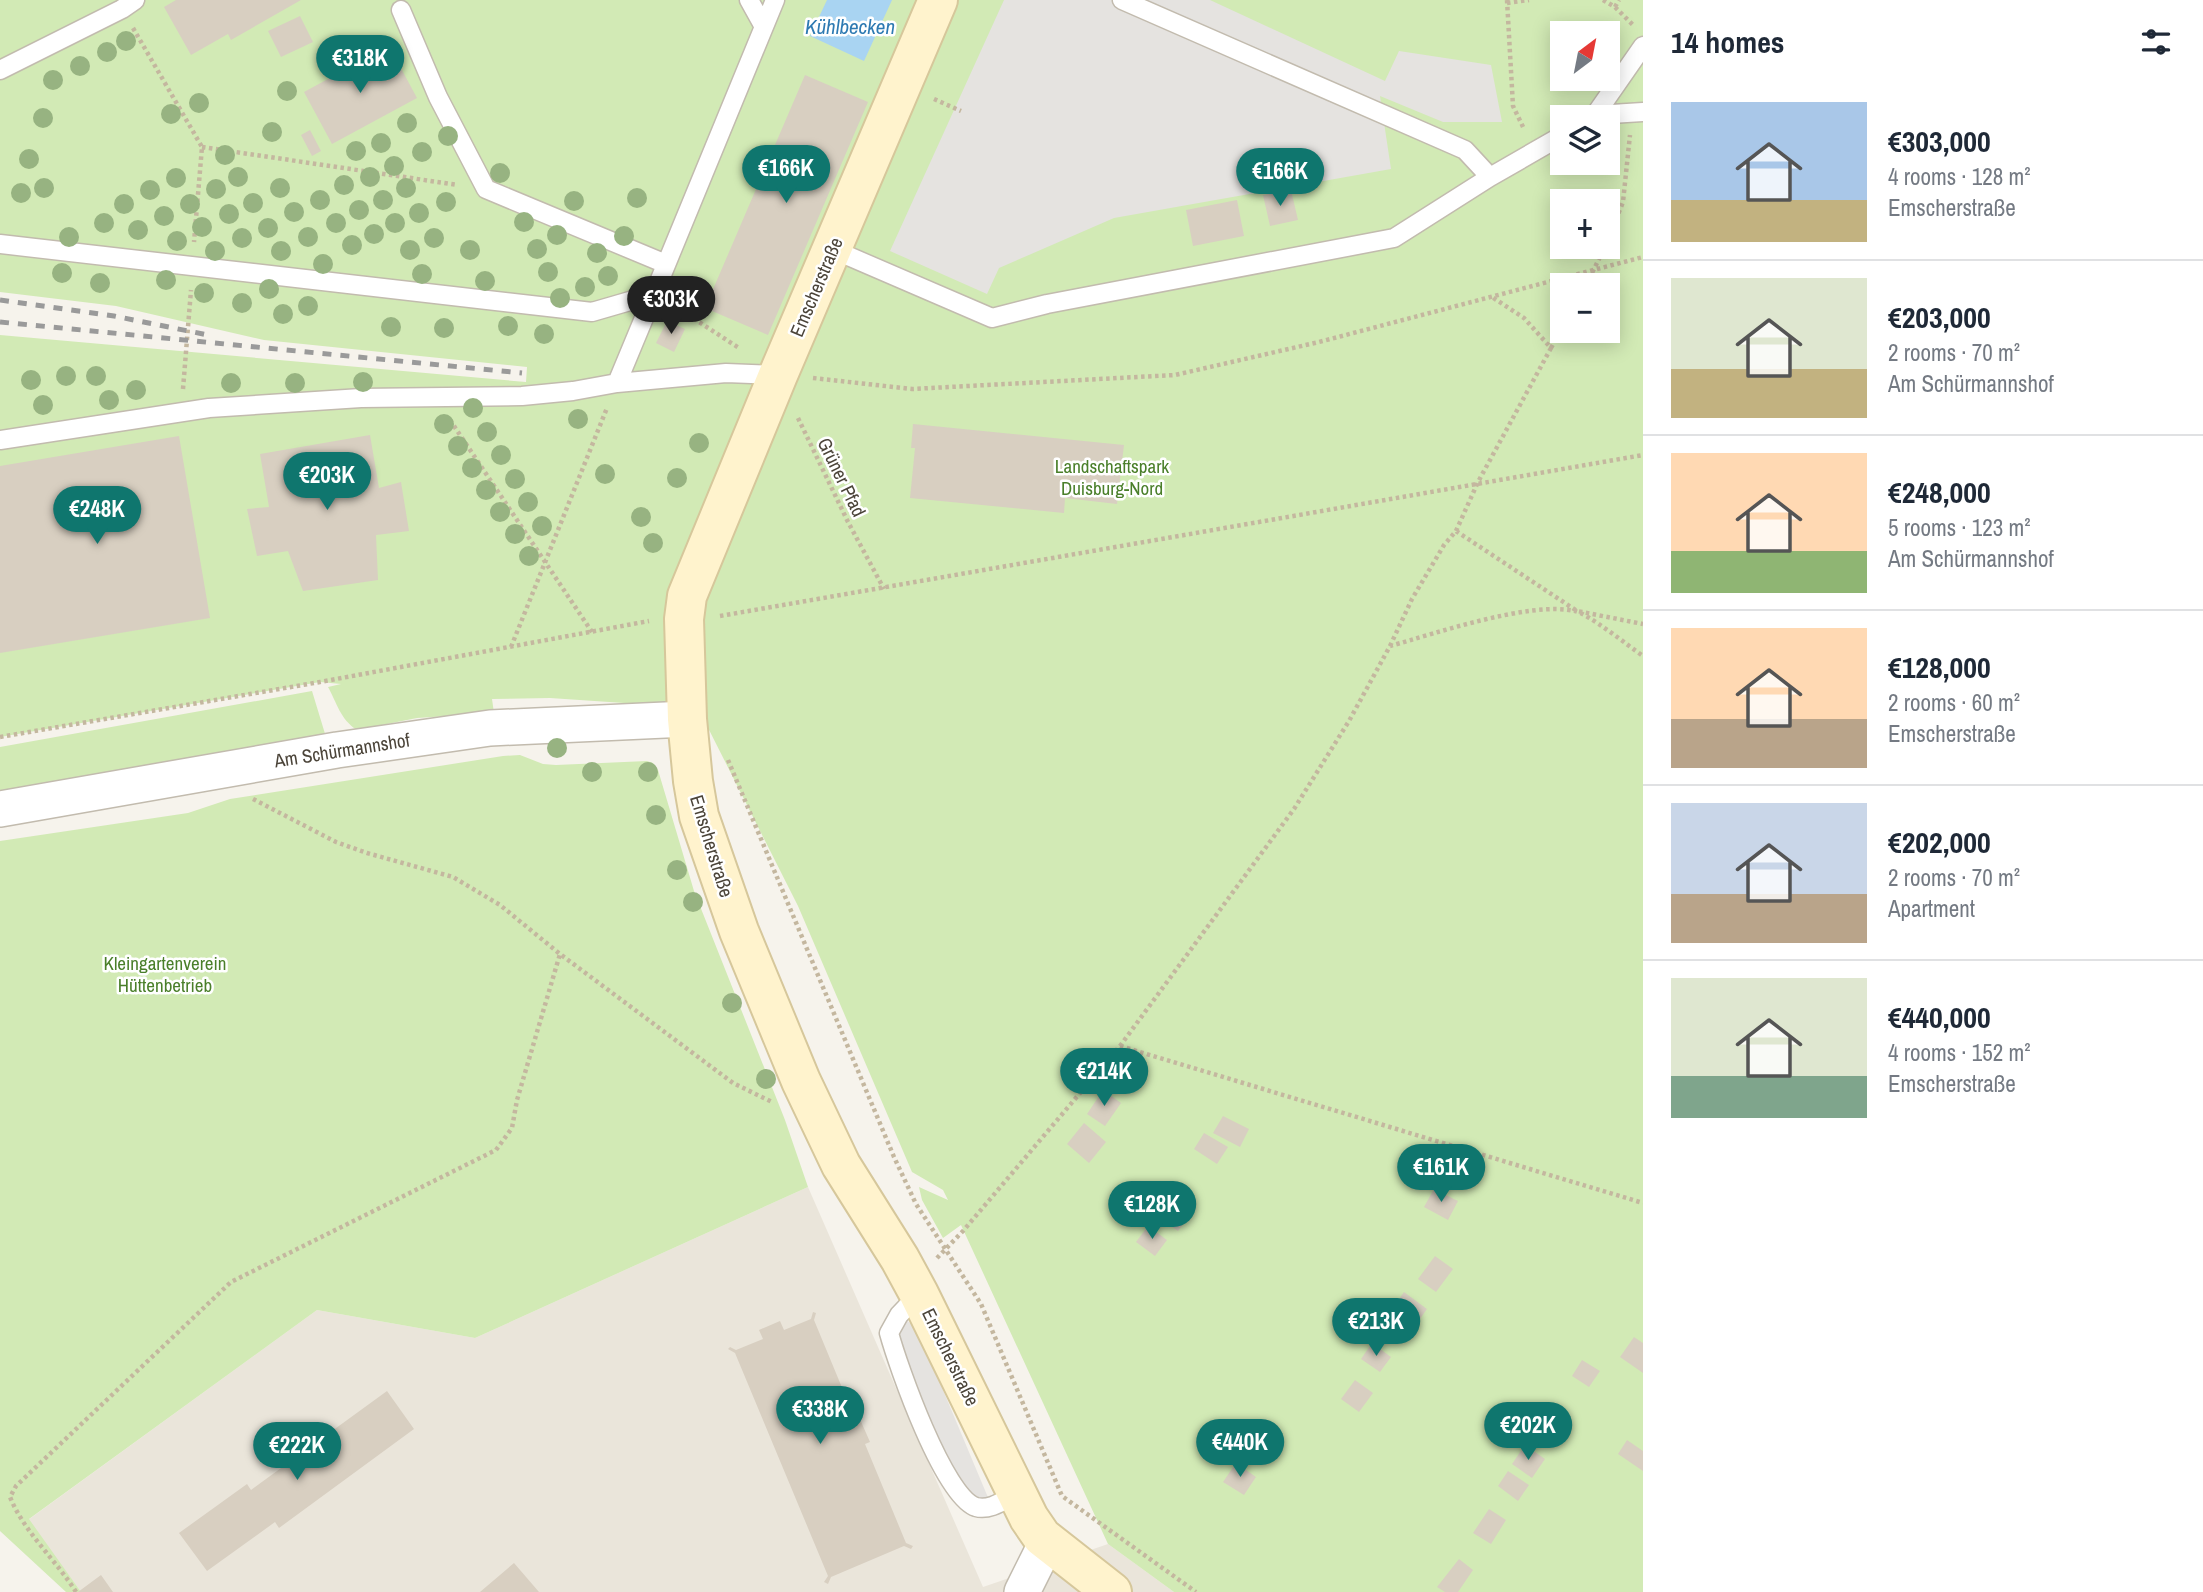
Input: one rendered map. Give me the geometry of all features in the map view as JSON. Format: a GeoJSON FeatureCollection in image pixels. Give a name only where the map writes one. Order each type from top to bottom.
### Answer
{"type":"FeatureCollection","features":[{"type":"Feature","properties":{"kind":"street","name":"Emscherstraße"},"geometry":{"type":"LineString","coordinates":[[938,0],[687,596],[684,619],[687,719],[693,781],[699,816],[712,858],[739,931],[820,1125],[846,1174],[916,1287],[1035,1529],[1047,1542],[1112,1592]]}},
{"type":"Feature","properties":{"kind":"street","name":"Am Schürmannshof"},"geometry":{"type":"LineString","coordinates":[[0,809],[337,750],[491,728],[687,719]]}},
{"type":"Feature","properties":{"kind":"street"},"geometry":{"type":"LineString","coordinates":[[1022,1592],[1047,1542]]}},
{"type":"Feature","properties":{"kind":"lane"},"geometry":{"type":"LineString","coordinates":[[749,0],[764,27]]}},
{"type":"Feature","properties":{"kind":"lane"},"geometry":{"type":"LineString","coordinates":[[617,383],[775,0]]}},
{"type":"Feature","properties":{"kind":"lane"},"geometry":{"type":"LineString","coordinates":[[1122,0],[1465,150],[1490,177]]}},
{"type":"Feature","properties":{"kind":"lane"},"geometry":{"type":"LineString","coordinates":[[0,71],[129,5]]}},
{"type":"Feature","properties":{"kind":"lane"},"geometry":{"type":"LineString","coordinates":[[401,10],[438,97],[486,189],[666,264]]}},
{"type":"Feature","properties":{"kind":"lane"},"geometry":{"type":"LineString","coordinates":[[1601,105],[1643,46]]}},
{"type":"Feature","properties":{"kind":"lane"},"geometry":{"type":"LineString","coordinates":[[1620,114],[1638,113]]}},
{"type":"Feature","properties":{"kind":"lane"},"geometry":{"type":"LineString","coordinates":[[832,249],[992,318],[1047,304],[1394,238],[1490,177],[1550,143]]}},
{"type":"Feature","properties":{"kind":"lane"},"geometry":{"type":"LineString","coordinates":[[0,244],[592,313],[654,294]]}},
{"type":"Feature","properties":{"kind":"lane"},"geometry":{"type":"LineString","coordinates":[[0,440],[181,411],[347,399],[522,396],[617,383],[726,373],[778,375]]}},
{"type":"Feature","properties":{"kind":"lane"},"geometry":{"type":"LineString","coordinates":[[916,1287],[889,1333],[898,1364],[927,1434],[954,1488],[966,1502],[978,1508],[992,1507],[1016,1494]]}},
{"type":"Feature","properties":{"kind":"path"},"geometry":{"type":"LineString","coordinates":[[1529,0],[1507,1],[1513,106],[1535,153]]}},
{"type":"Feature","properties":{"kind":"path"},"geometry":{"type":"LineString","coordinates":[[129,5],[202,147],[181,411]]}},
{"type":"Feature","properties":{"kind":"path"},"geometry":{"type":"LineString","coordinates":[[1620,209],[1638,113]]}},
{"type":"Feature","properties":{"kind":"path"},"geometry":{"type":"LineString","coordinates":[[202,147],[486,189]]}},
{"type":"Feature","properties":{"kind":"path"},"geometry":{"type":"LineString","coordinates":[[654,294],[710,327],[778,375],[912,389],[1175,375],[1319,342],[1643,257]]}},
{"type":"Feature","properties":{"kind":"path"},"geometry":{"type":"LineString","coordinates":[[1592,273],[1599,259]]}},
{"type":"Feature","properties":{"kind":"path"},"geometry":{"type":"LineString","coordinates":[[1492,297],[1524,318],[1551,348]]}},
{"type":"Feature","properties":{"kind":"path"},"geometry":{"type":"LineString","coordinates":[[916,1287],[1120,1046],[1294,809],[1349,721],[1390,646],[1412,598],[1444,545],[1456,531],[1478,482],[1554,343]]}},
{"type":"Feature","properties":{"kind":"path","name":"Grüner Pfad"},"geometry":{"type":"LineString","coordinates":[[778,375],[848,522],[884,589]]}},
{"type":"Feature","properties":{"kind":"path"},"geometry":{"type":"LineString","coordinates":[[510,647],[617,383]]}},
{"type":"Feature","properties":{"kind":"path"},"geometry":{"type":"LineString","coordinates":[[434,396],[592,632]]}},
{"type":"Feature","properties":{"kind":"path"},"geometry":{"type":"LineString","coordinates":[[0,737],[661,619],[706,618],[884,589],[1643,455]]}},
{"type":"Feature","properties":{"kind":"path"},"geometry":{"type":"LineString","coordinates":[[1456,531],[1643,656]]}},
{"type":"Feature","properties":{"kind":"path"},"geometry":{"type":"LineString","coordinates":[[1390,646],[1510,614],[1543,609],[1577,611],[1643,624]]}},
{"type":"Feature","properties":{"kind":"path"},"geometry":{"type":"LineString","coordinates":[[723,750],[894,1157],[916,1204],[981,1304],[1062,1496],[1196,1592]]}},
{"type":"Feature","properties":{"kind":"path"},"geometry":{"type":"LineString","coordinates":[[250,798],[336,842],[453,877],[500,905],[560,954],[733,1083],[820,1125]]}},
{"type":"Feature","properties":{"kind":"path"},"geometry":{"type":"LineString","coordinates":[[76,1592],[16,1511],[10,1497],[16,1486],[231,1282],[496,1150],[512,1128],[517,1100],[560,954]]}},
{"type":"Feature","properties":{"kind":"path"},"geometry":{"type":"LineString","coordinates":[[1120,1046],[1643,1203]]}},
{"type":"Feature","properties":{"kind":"shaded area"},"geometry":{"type":"Polygon","coordinates":[[[1004,0],[1210,0],[1385,81],[1399,51],[1491,65],[1502,122],[1443,122],[1380,96],[1391,169],[1114,218],[999,268],[987,294],[890,251],[1004,0]]]}},
{"type":"Feature","properties":{"kind":"shaded area"},"geometry":{"type":"Polygon","coordinates":[[[808,1187],[983,1587],[1108,1544],[1174,1592],[81,1592],[28,1520],[317,1310],[475,1338],[808,1187]]]}},
{"type":"Feature","properties":{"kind":"shaded area"},"geometry":{"type":"Polygon","coordinates":[[[899,1315],[917,1328],[992,1507],[966,1502],[889,1333],[899,1315]]]}},
{"type":"Feature","properties":{"kind":"green space","name":"Landschaftspark Duisburg-Nord"},"geometry":{"type":"Polygon","coordinates":[[[0,0],[1643,0],[1643,1592],[1174,1592],[1108,1544],[961,1225],[943,1238],[922,1200],[919,1187],[948,1200],[943,1190],[912,1172],[798,906],[698,708],[550,698],[492,699],[494,713],[417,718],[357,730],[343,716],[328,687],[341,684],[320,682],[0,737],[0,335],[526,382],[527,367],[264,340],[116,306],[0,292],[0,0]]]}},
{"type":"Feature","properties":{"kind":"green space"},"geometry":{"type":"Polygon","coordinates":[[[312,691],[326,737],[0,795],[0,747],[312,691]]]}},
{"type":"Feature","properties":{"kind":"green space","name":"Kleingartenverein Hüttenbetrieb"},"geometry":{"type":"Polygon","coordinates":[[[520,755],[543,764],[556,765],[647,761],[653,763],[658,770],[694,891],[785,1120],[808,1187],[475,1338],[317,1310],[29,1519],[81,1592],[66,1592],[0,1531],[0,841],[188,813],[230,799],[520,755]]]}},
{"type":"Feature","properties":{"kind":"water","name":"Kühlbecken"},"geometry":{"type":"Polygon","coordinates":[[[827,0],[892,0],[864,61],[810,36],[827,0]]]}},
{"type":"Feature","properties":{"kind":"building"},"geometry":{"type":"Polygon","coordinates":[[[176,0],[301,0],[231,40],[228,34],[191,55],[164,7],[176,0]]]}},
{"type":"Feature","properties":{"kind":"building"},"geometry":{"type":"Polygon","coordinates":[[[300,16],[313,42],[281,57],[268,31],[300,16]]]}},
{"type":"Feature","properties":{"kind":"building"},"geometry":{"type":"Polygon","coordinates":[[[389,46],[417,98],[332,144],[304,92],[389,46]]]}},
{"type":"Feature","properties":{"kind":"building"},"geometry":{"type":"Polygon","coordinates":[[[805,75],[868,102],[768,335],[705,308],[805,75]]]}},
{"type":"Feature","properties":{"kind":"building"},"geometry":{"type":"Polygon","coordinates":[[[310,130],[321,151],[312,156],[301,135],[310,130]]]}},
{"type":"Feature","properties":{"kind":"building"},"geometry":{"type":"Polygon","coordinates":[[[1291,190],[1298,220],[1270,226],[1263,195],[1291,190]]]}},
{"type":"Feature","properties":{"kind":"building"},"geometry":{"type":"Polygon","coordinates":[[[1237,200],[1244,236],[1193,246],[1186,210],[1237,200]]]}},
{"type":"Feature","properties":{"kind":"building"},"geometry":{"type":"Polygon","coordinates":[[[667,321],[685,329],[674,352],[656,343],[667,321]]]}},
{"type":"Feature","properties":{"kind":"building"},"geometry":{"type":"Polygon","coordinates":[[[913,424],[1124,445],[1117,504],[1065,498],[1064,513],[910,498],[915,448],[911,448],[913,424]]]}},
{"type":"Feature","properties":{"kind":"building"},"geometry":{"type":"Polygon","coordinates":[[[370,435],[379,488],[401,482],[409,531],[376,535],[378,580],[303,591],[288,551],[257,556],[247,509],[269,507],[260,454],[370,435]]]}},
{"type":"Feature","properties":{"kind":"building"},"geometry":{"type":"Polygon","coordinates":[[[179,436],[210,618],[0,653],[0,466],[179,436]]]}},
{"type":"Feature","properties":{"kind":"building"},"geometry":{"type":"Polygon","coordinates":[[[1103,1090],[1121,1103],[1105,1126],[1087,1114],[1103,1090]]]}},
{"type":"Feature","properties":{"kind":"building"},"geometry":{"type":"Polygon","coordinates":[[[1223,1116],[1249,1129],[1240,1147],[1213,1133],[1223,1116]]]}},
{"type":"Feature","properties":{"kind":"building"},"geometry":{"type":"Polygon","coordinates":[[[1084,1123],[1106,1142],[1089,1163],[1067,1144],[1084,1123]]]}},
{"type":"Feature","properties":{"kind":"building"},"geometry":{"type":"Polygon","coordinates":[[[1204,1133],[1228,1147],[1217,1164],[1194,1149],[1204,1133]]]}},
{"type":"Feature","properties":{"kind":"building"},"geometry":{"type":"Polygon","coordinates":[[[1434,1189],[1458,1201],[1448,1220],[1424,1207],[1434,1189]]]}},
{"type":"Feature","properties":{"kind":"building"},"geometry":{"type":"Polygon","coordinates":[[[1168,1197],[1191,1213],[1178,1231],[1155,1215],[1168,1197]]]}},
{"type":"Feature","properties":{"kind":"building"},"geometry":{"type":"Polygon","coordinates":[[[1148,1226],[1167,1240],[1155,1256],[1136,1242],[1148,1226]]]}},
{"type":"Feature","properties":{"kind":"building"},"geometry":{"type":"Polygon","coordinates":[[[1435,1256],[1453,1269],[1436,1292],[1418,1279],[1435,1256]]]}},
{"type":"Feature","properties":{"kind":"building"},"geometry":{"type":"Polygon","coordinates":[[[1404,1292],[1427,1309],[1410,1333],[1387,1316],[1404,1292]]]}},
{"type":"Feature","properties":{"kind":"building"},"geometry":{"type":"Polygon","coordinates":[[[813,1312],[816,1313],[814,1320],[855,1419],[859,1417],[870,1442],[865,1444],[906,1543],[913,1546],[911,1549],[904,1546],[831,1577],[828,1584],[824,1582],[828,1576],[735,1353],[728,1349],[730,1347],[736,1350],[763,1339],[759,1330],[780,1321],[784,1330],[811,1319],[813,1312]]]}},
{"type":"Feature","properties":{"kind":"building"},"geometry":{"type":"Polygon","coordinates":[[[1634,1337],[1643,1343],[1643,1373],[1620,1357],[1634,1337]]]}},
{"type":"Feature","properties":{"kind":"building"},"geometry":{"type":"Polygon","coordinates":[[[1372,1343],[1391,1357],[1380,1372],[1361,1359],[1372,1343]]]}},
{"type":"Feature","properties":{"kind":"building"},"geometry":{"type":"Polygon","coordinates":[[[1582,1360],[1600,1371],[1589,1387],[1572,1376],[1582,1360]]]}},
{"type":"Feature","properties":{"kind":"building"},"geometry":{"type":"Polygon","coordinates":[[[1355,1380],[1373,1393],[1359,1412],[1341,1399],[1355,1380]]]}},
{"type":"Feature","properties":{"kind":"building"},"geometry":{"type":"Polygon","coordinates":[[[387,1391],[414,1429],[279,1528],[275,1522],[207,1571],[179,1533],[247,1484],[251,1490],[387,1391]]]}},
{"type":"Feature","properties":{"kind":"building"},"geometry":{"type":"Polygon","coordinates":[[[1627,1440],[1643,1451],[1643,1471],[1618,1454],[1627,1440]]]}},
{"type":"Feature","properties":{"kind":"building"},"geometry":{"type":"Polygon","coordinates":[[[1525,1445],[1545,1459],[1532,1478],[1512,1464],[1525,1445]]]}},
{"type":"Feature","properties":{"kind":"building"},"geometry":{"type":"Polygon","coordinates":[[[1236,1463],[1256,1477],[1244,1495],[1223,1482],[1236,1463]]]}},
{"type":"Feature","properties":{"kind":"building"},"geometry":{"type":"Polygon","coordinates":[[[1508,1471],[1529,1485],[1518,1501],[1498,1486],[1508,1471]]]}},
{"type":"Feature","properties":{"kind":"building"},"geometry":{"type":"Polygon","coordinates":[[[1489,1509],[1506,1520],[1491,1544],[1473,1533],[1489,1509]]]}},
{"type":"Feature","properties":{"kind":"building"},"geometry":{"type":"Polygon","coordinates":[[[1459,1559],[1473,1570],[1458,1592],[1445,1592],[1437,1587],[1459,1559]]]}},
{"type":"Feature","properties":{"kind":"building"},"geometry":{"type":"Polygon","coordinates":[[[514,1563],[539,1592],[480,1592],[514,1563]]]}},
{"type":"Feature","properties":{"kind":"building"},"geometry":{"type":"Polygon","coordinates":[[[101,1575],[113,1592],[78,1592],[101,1575]]]}},
{"type":"Feature","properties":{"kind":"railway"},"geometry":{"type":"LineString","coordinates":[[0,300],[114,316],[208,335]]}},
{"type":"Feature","properties":{"kind":"railway"},"geometry":{"type":"LineString","coordinates":[[0,322],[522,373]]}}]}
